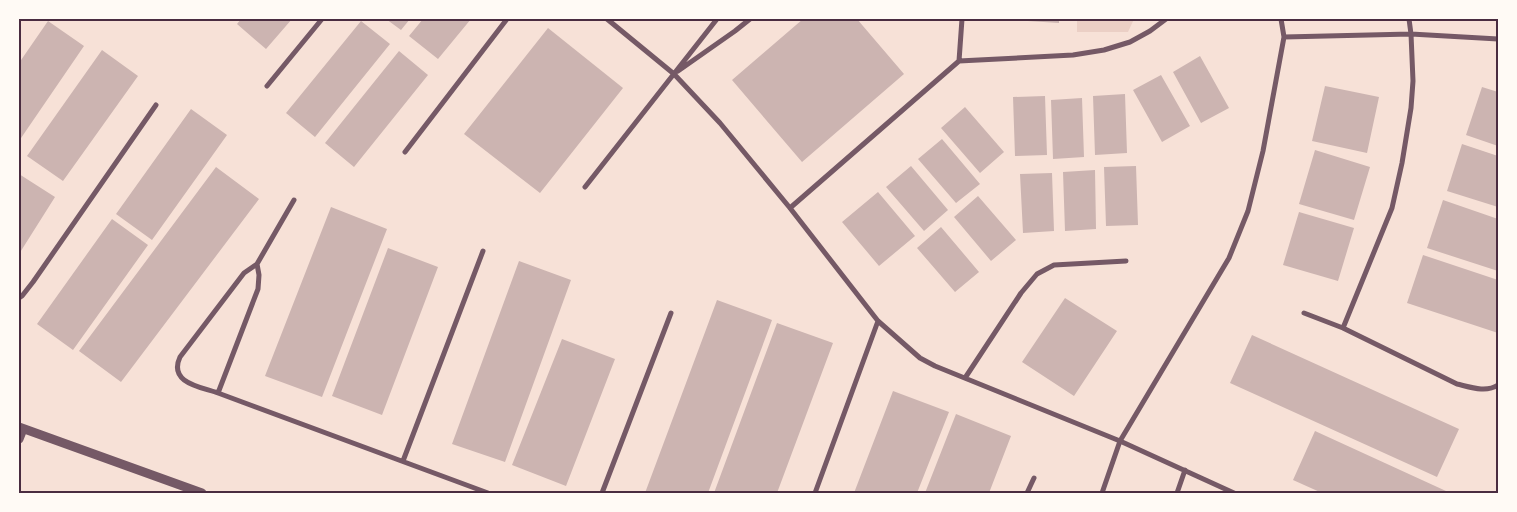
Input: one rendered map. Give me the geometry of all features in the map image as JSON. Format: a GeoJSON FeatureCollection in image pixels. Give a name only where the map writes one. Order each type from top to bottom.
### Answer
{"type":"FeatureCollection","features":[{"type":"Feature","properties":{"kind":"street"},"geometry":{"type":"LineString","coordinates":[[267,86],[322,19]]}},
{"type":"Feature","properties":{"kind":"street"},"geometry":{"type":"LineString","coordinates":[[405,152],[507,19]]}},
{"type":"Feature","properties":{"kind":"street"},"geometry":{"type":"LineString","coordinates":[[607,19],[674,74],[720,123],[878,320],[920,358],[935,366],[1120,441],[1234,493]]}},
{"type":"Feature","properties":{"kind":"street"},"geometry":{"type":"LineString","coordinates":[[584,187],[717,19]]}},
{"type":"Feature","properties":{"kind":"street"},"geometry":{"type":"LineString","coordinates":[[674,74],[735,32],[750,19]]}},
{"type":"Feature","properties":{"kind":"street"},"geometry":{"type":"LineString","coordinates":[[959,61],[962,19]]}},
{"type":"Feature","properties":{"kind":"street"},"geometry":{"type":"LineString","coordinates":[[790,208],[959,61],[1072,55],[1104,50],[1130,42],[1166,19]]}},
{"type":"Feature","properties":{"kind":"street"},"geometry":{"type":"LineString","coordinates":[[1102,493],[1120,441],[1229,258],[1248,211],[1263,151],[1284,37],[1281,19]]}},
{"type":"Feature","properties":{"kind":"street"},"geometry":{"type":"LineString","coordinates":[[1343,328],[1392,208],[1402,163],[1411,108],[1413,81],[1409,19]]}},
{"type":"Feature","properties":{"kind":"street"},"geometry":{"type":"LineString","coordinates":[[1284,37],[1411,34],[1498,40]]}},
{"type":"Feature","properties":{"kind":"street"},"geometry":{"type":"LineString","coordinates":[[20,297],[39,274],[156,105]]}},
{"type":"Feature","properties":{"kind":"street"},"geometry":{"type":"LineString","coordinates":[[294,200],[257,264],[244,274],[180,357],[177,365],[179,375],[186,381],[488,493]]}},
{"type":"Feature","properties":{"kind":"street"},"geometry":{"type":"LineString","coordinates":[[403,461],[483,251]]}},
{"type":"Feature","properties":{"kind":"street"},"geometry":{"type":"LineString","coordinates":[[965,378],[1021,293],[1037,274],[1054,265],[1126,261]]}},
{"type":"Feature","properties":{"kind":"street"},"geometry":{"type":"LineString","coordinates":[[218,393],[258,289],[259,275],[257,264]]}},
{"type":"Feature","properties":{"kind":"street"},"geometry":{"type":"LineString","coordinates":[[602,493],[671,313]]}},
{"type":"Feature","properties":{"kind":"street"},"geometry":{"type":"LineString","coordinates":[[1304,313],[1343,328],[1457,384],[1492,389],[1498,385]]}},
{"type":"Feature","properties":{"kind":"street"},"geometry":{"type":"LineString","coordinates":[[815,493],[878,320]]}},
{"type":"Feature","properties":{"kind":"street"},"geometry":{"type":"LineString","coordinates":[[19,439],[21,428],[202,493]]}},
{"type":"Feature","properties":{"kind":"street"},"geometry":{"type":"LineString","coordinates":[[1177,493],[1185,470]]}},
{"type":"Feature","properties":{"kind":"street"},"geometry":{"type":"LineString","coordinates":[[1027,493],[1034,478]]}},
{"type":"Feature","properties":{"kind":"shaded area"},"geometry":{"type":"Polygon","coordinates":[[[1077,19],[1134,19],[1128,32],[1077,32],[1077,19]]]}},
{"type":"Feature","properties":{"kind":"building"},"geometry":{"type":"Polygon","coordinates":[[[241,19],[292,19],[266,49],[237,24],[241,19]]]}},
{"type":"Feature","properties":{"kind":"building"},"geometry":{"type":"Polygon","coordinates":[[[386,19],[410,19],[401,30],[386,19]]]}},
{"type":"Feature","properties":{"kind":"building"},"geometry":{"type":"Polygon","coordinates":[[[423,19],[471,19],[438,59],[409,36],[423,19]]]}},
{"type":"Feature","properties":{"kind":"building"},"geometry":{"type":"Polygon","coordinates":[[[803,19],[857,19],[904,74],[802,162],[732,80],[803,19]]]}},
{"type":"Feature","properties":{"kind":"building"},"geometry":{"type":"Polygon","coordinates":[[[1059,19],[1059,23],[1010,20],[1059,19]]]}},
{"type":"Feature","properties":{"kind":"building"},"geometry":{"type":"Polygon","coordinates":[[[48,21],[84,46],[19,141],[19,63],[48,21]]]}},
{"type":"Feature","properties":{"kind":"building"},"geometry":{"type":"Polygon","coordinates":[[[361,21],[390,44],[315,137],[286,113],[361,21]]]}},
{"type":"Feature","properties":{"kind":"building"},"geometry":{"type":"Polygon","coordinates":[[[548,28],[623,88],[540,193],[464,134],[548,28]]]}},
{"type":"Feature","properties":{"kind":"building"},"geometry":{"type":"Polygon","coordinates":[[[102,50],[138,76],[63,181],[27,156],[102,50]]]}},
{"type":"Feature","properties":{"kind":"building"},"geometry":{"type":"Polygon","coordinates":[[[399,51],[428,75],[354,167],[325,143],[399,51]]]}},
{"type":"Feature","properties":{"kind":"building"},"geometry":{"type":"Polygon","coordinates":[[[1200,56],[1229,108],[1201,123],[1173,72],[1200,56]]]}},
{"type":"Feature","properties":{"kind":"building"},"geometry":{"type":"Polygon","coordinates":[[[1161,75],[1190,126],[1162,142],[1133,90],[1161,75]]]}},
{"type":"Feature","properties":{"kind":"building"},"geometry":{"type":"Polygon","coordinates":[[[1325,86],[1379,97],[1367,153],[1312,141],[1325,86]]]}},
{"type":"Feature","properties":{"kind":"building"},"geometry":{"type":"Polygon","coordinates":[[[1482,87],[1498,92],[1498,146],[1466,135],[1482,87]]]}},
{"type":"Feature","properties":{"kind":"building"},"geometry":{"type":"Polygon","coordinates":[[[1125,94],[1127,153],[1095,155],[1093,96],[1125,94]]]}},
{"type":"Feature","properties":{"kind":"building"},"geometry":{"type":"Polygon","coordinates":[[[1045,96],[1047,155],[1015,156],[1013,97],[1045,96]]]}},
{"type":"Feature","properties":{"kind":"building"},"geometry":{"type":"Polygon","coordinates":[[[1082,98],[1084,157],[1053,159],[1051,100],[1082,98]]]}},
{"type":"Feature","properties":{"kind":"building"},"geometry":{"type":"Polygon","coordinates":[[[965,107],[1004,152],[980,173],[941,128],[965,107]]]}},
{"type":"Feature","properties":{"kind":"building"},"geometry":{"type":"Polygon","coordinates":[[[191,109],[227,135],[152,240],[116,214],[191,109]]]}},
{"type":"Feature","properties":{"kind":"building"},"geometry":{"type":"Polygon","coordinates":[[[942,139],[980,184],[956,203],[918,159],[942,139]]]}},
{"type":"Feature","properties":{"kind":"building"},"geometry":{"type":"Polygon","coordinates":[[[1462,144],[1498,156],[1498,207],[1447,191],[1462,144]]]}},
{"type":"Feature","properties":{"kind":"building"},"geometry":{"type":"Polygon","coordinates":[[[1315,150],[1370,167],[1354,220],[1299,204],[1315,150]]]}},
{"type":"Feature","properties":{"kind":"building"},"geometry":{"type":"Polygon","coordinates":[[[911,166],[948,210],[924,231],[886,187],[911,166]]]}},
{"type":"Feature","properties":{"kind":"building"},"geometry":{"type":"Polygon","coordinates":[[[1136,166],[1138,225],[1106,226],[1104,167],[1136,166]]]}},
{"type":"Feature","properties":{"kind":"building"},"geometry":{"type":"Polygon","coordinates":[[[216,167],[259,199],[121,382],[79,351],[216,167]]]}},
{"type":"Feature","properties":{"kind":"building"},"geometry":{"type":"Polygon","coordinates":[[[1095,170],[1096,229],[1065,231],[1063,172],[1095,170]]]}},
{"type":"Feature","properties":{"kind":"building"},"geometry":{"type":"Polygon","coordinates":[[[1052,173],[1054,231],[1023,233],[1020,174],[1052,173]]]}},
{"type":"Feature","properties":{"kind":"building"},"geometry":{"type":"Polygon","coordinates":[[[19,174],[55,197],[19,254],[19,174]]]}},
{"type":"Feature","properties":{"kind":"building"},"geometry":{"type":"Polygon","coordinates":[[[878,192],[915,236],[879,266],[842,222],[878,192]]]}},
{"type":"Feature","properties":{"kind":"building"},"geometry":{"type":"Polygon","coordinates":[[[978,196],[1016,240],[991,261],[954,217],[978,196]]]}},
{"type":"Feature","properties":{"kind":"building"},"geometry":{"type":"Polygon","coordinates":[[[1443,200],[1498,219],[1498,271],[1427,248],[1443,200]]]}},
{"type":"Feature","properties":{"kind":"building"},"geometry":{"type":"Polygon","coordinates":[[[331,207],[387,229],[322,397],[265,376],[331,207]]]}},
{"type":"Feature","properties":{"kind":"building"},"geometry":{"type":"Polygon","coordinates":[[[1299,212],[1354,228],[1338,281],[1283,265],[1299,212]]]}},
{"type":"Feature","properties":{"kind":"building"},"geometry":{"type":"Polygon","coordinates":[[[112,219],[148,245],[73,350],[37,324],[112,219]]]}},
{"type":"Feature","properties":{"kind":"building"},"geometry":{"type":"Polygon","coordinates":[[[941,227],[979,272],[955,292],[917,248],[941,227]]]}},
{"type":"Feature","properties":{"kind":"building"},"geometry":{"type":"Polygon","coordinates":[[[388,248],[438,267],[382,415],[332,396],[388,248]]]}},
{"type":"Feature","properties":{"kind":"building"},"geometry":{"type":"Polygon","coordinates":[[[1423,255],[1498,280],[1498,333],[1407,303],[1423,255]]]}},
{"type":"Feature","properties":{"kind":"building"},"geometry":{"type":"Polygon","coordinates":[[[519,261],[571,280],[505,462],[452,444],[519,261]]]}},
{"type":"Feature","properties":{"kind":"building"},"geometry":{"type":"Polygon","coordinates":[[[1065,298],[1117,331],[1074,396],[1022,362],[1065,298]]]}},
{"type":"Feature","properties":{"kind":"building"},"geometry":{"type":"Polygon","coordinates":[[[717,300],[772,320],[708,493],[645,493],[717,300]]]}},
{"type":"Feature","properties":{"kind":"building"},"geometry":{"type":"Polygon","coordinates":[[[777,323],[833,343],[777,493],[714,493],[777,323]]]}},
{"type":"Feature","properties":{"kind":"building"},"geometry":{"type":"Polygon","coordinates":[[[1252,335],[1459,429],[1437,477],[1230,383],[1252,335]]]}},
{"type":"Feature","properties":{"kind":"building"},"geometry":{"type":"Polygon","coordinates":[[[562,339],[615,359],[566,486],[512,465],[562,339]]]}},
{"type":"Feature","properties":{"kind":"building"},"geometry":{"type":"Polygon","coordinates":[[[893,391],[949,412],[917,493],[854,493],[893,391]]]}},
{"type":"Feature","properties":{"kind":"building"},"geometry":{"type":"Polygon","coordinates":[[[956,414],[1011,436],[989,493],[925,493],[956,414]]]}},
{"type":"Feature","properties":{"kind":"building"},"geometry":{"type":"Polygon","coordinates":[[[1315,431],[1446,491],[1444,493],[1322,493],[1293,480],[1315,431]]]}}]}
